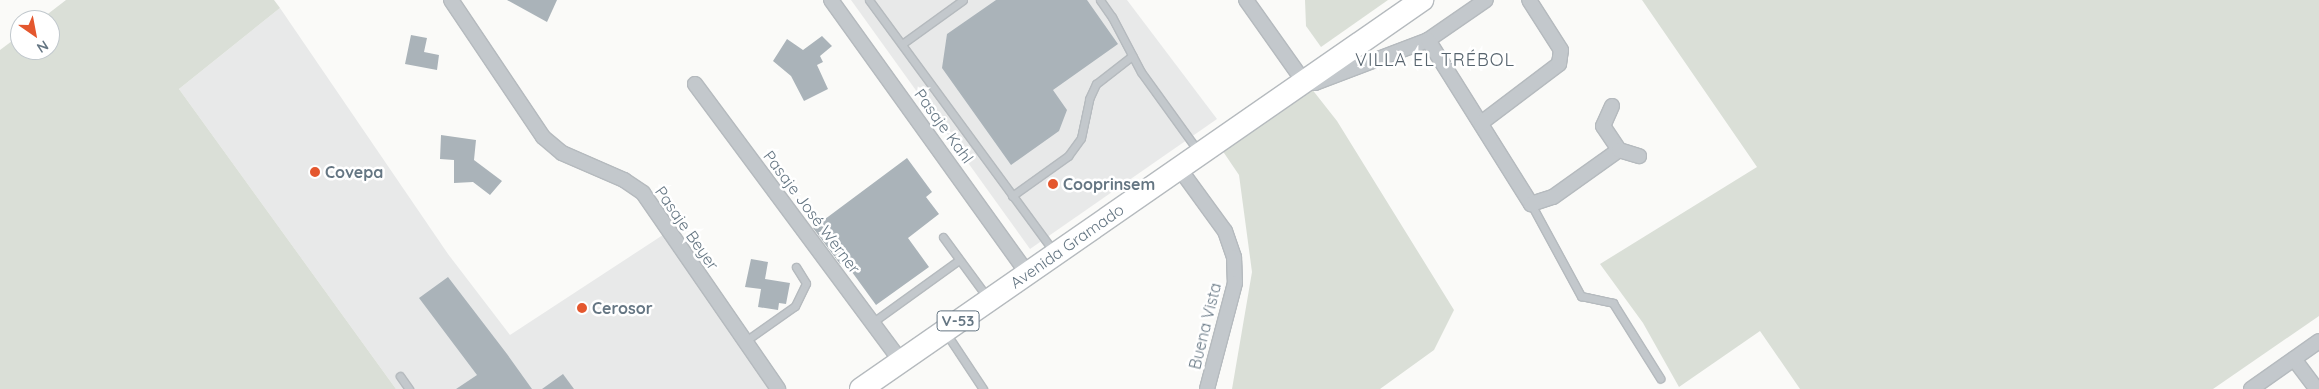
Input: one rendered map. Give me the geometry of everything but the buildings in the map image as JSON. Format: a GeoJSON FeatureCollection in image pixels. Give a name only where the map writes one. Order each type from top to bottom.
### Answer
{"type":"FeatureCollection","features":[{"type":"Feature","properties":{"kind":"main road","name":"Avenida Gramado"},"geometry":{"type":"LineString","coordinates":[[860,389],[1422,0]]}},
{"type":"Feature","properties":{"kind":"street","name":"Pasaje Beyer"},"geometry":{"type":"LineString","coordinates":[[451,0],[543,137],[562,153],[624,180],[643,193],[778,389]]}},
{"type":"Feature","properties":{"kind":"street","name":"Pasaje Kahl"},"geometry":{"type":"LineString","coordinates":[[831,0],[1027,273]]}},
{"type":"Feature","properties":{"kind":"street"},"geometry":{"type":"LineString","coordinates":[[1246,0],[1304,82],[1326,81],[1428,40],[1486,0]]}},
{"type":"Feature","properties":{"kind":"street"},"geometry":{"type":"LineString","coordinates":[[1481,123],[1559,64],[1561,50],[1529,0]]}},
{"type":"Feature","properties":{"kind":"street"},"geometry":{"type":"LineString","coordinates":[[1428,40],[1531,204],[1553,197],[1619,150]]}},
{"type":"Feature","properties":{"kind":"street","name":"Pasaje José Werner"},"geometry":{"type":"LineString","coordinates":[[695,84],[901,361]]}},
{"type":"Feature","properties":{"kind":"street"},"geometry":{"type":"LineString","coordinates":[[1612,106],[1604,126],[1619,150],[1639,156]]}},
{"type":"Feature","properties":{"kind":"street","name":"Buena Vista"},"geometry":{"type":"LineString","coordinates":[[1179,168],[1225,231],[1234,257],[1233,289],[1207,389]]}},
{"type":"Feature","properties":{"kind":"street"},"geometry":{"type":"LineString","coordinates":[[2251,389],[2319,341]]}},
{"type":"Feature","properties":{"kind":"street"},"geometry":{"type":"LineString","coordinates":[[2294,359],[2317,389]]}},
{"type":"Feature","properties":{"kind":"lane"},"geometry":{"type":"LineString","coordinates":[[869,0],[1056,254]]}},
{"type":"Feature","properties":{"kind":"lane"},"geometry":{"type":"LineString","coordinates":[[902,44],[963,0]]}},
{"type":"Feature","properties":{"kind":"lane"},"geometry":{"type":"LineString","coordinates":[[1100,0],[1132,56],[1200,154]]}},
{"type":"Feature","properties":{"kind":"lane"},"geometry":{"type":"LineString","coordinates":[[1012,196],[1068,156],[1082,138],[1088,99],[1096,84],[1132,56]]}},
{"type":"Feature","properties":{"kind":"lane"},"geometry":{"type":"LineString","coordinates":[[1531,204],[1582,296],[1613,303],[1660,378]]}},
{"type":"Feature","properties":{"kind":"lane"},"geometry":{"type":"LineString","coordinates":[[943,237],[989,300]]}},
{"type":"Feature","properties":{"kind":"lane"},"geometry":{"type":"LineString","coordinates":[[873,322],[959,260]]}},
{"type":"Feature","properties":{"kind":"lane"},"geometry":{"type":"LineString","coordinates":[[744,342],[795,306],[806,283],[796,267]]}},
{"type":"Feature","properties":{"kind":"lane"},"geometry":{"type":"LineString","coordinates":[[944,331],[983,389]]}},
{"type":"Feature","properties":{"kind":"lane"},"geometry":{"type":"LineString","coordinates":[[400,376],[409,389]]}},
{"type":"Feature","properties":{"kind":"shaded area"},"geometry":{"type":"Polygon","coordinates":[[[66,0],[274,0],[280,8],[179,89],[396,389],[0,389],[0,50],[10,42],[10,60],[60,60],[60,10],[53,10],[66,0]]]}},
{"type":"Feature","properties":{"kind":"shaded area","name":"Cooprinsem"},"geometry":{"type":"Polygon","coordinates":[[[851,0],[1127,0],[1217,119],[1030,249],[851,0]]]}},
{"type":"Feature","properties":{"kind":"shaded area"},"geometry":{"type":"Polygon","coordinates":[[[1305,0],[1388,0],[1321,47],[1306,26],[1305,0]]]}},
{"type":"Feature","properties":{"kind":"shaded area"},"geometry":{"type":"Polygon","coordinates":[[[1642,0],[2319,0],[2319,316],[2213,389],[1800,389],[1760,331],[1679,387],[1643,323],[1600,264],[1757,167],[1642,0]]]}},
{"type":"Feature","properties":{"kind":"shaded area","name":"Covepa"},"geometry":{"type":"Polygon","coordinates":[[[280,8],[448,254],[510,335],[669,231],[777,389],[396,389],[179,89],[280,8]]]}},
{"type":"Feature","properties":{"kind":"shaded area"},"geometry":{"type":"Polygon","coordinates":[[[1311,88],[1337,121],[1454,310],[1434,350],[1380,389],[1232,389],[1252,272],[1239,175],[1222,150],[1311,88]]]}},
{"type":"Feature","properties":{"kind":"place","name":"Covepa"},"geometry":{"type":"Point","coordinates":[315,172]}},
{"type":"Feature","properties":{"kind":"place","name":"Cooprinsem"},"geometry":{"type":"Point","coordinates":[1053,184]}},
{"type":"Feature","properties":{"kind":"place","name":"Cerosor"},"geometry":{"type":"Point","coordinates":[582,308]}},
{"type":"Feature","properties":{"kind":"district","name":"VILLA EL TRÉBOL"},"geometry":{"type":"Point","coordinates":[1435,60]}}]}
